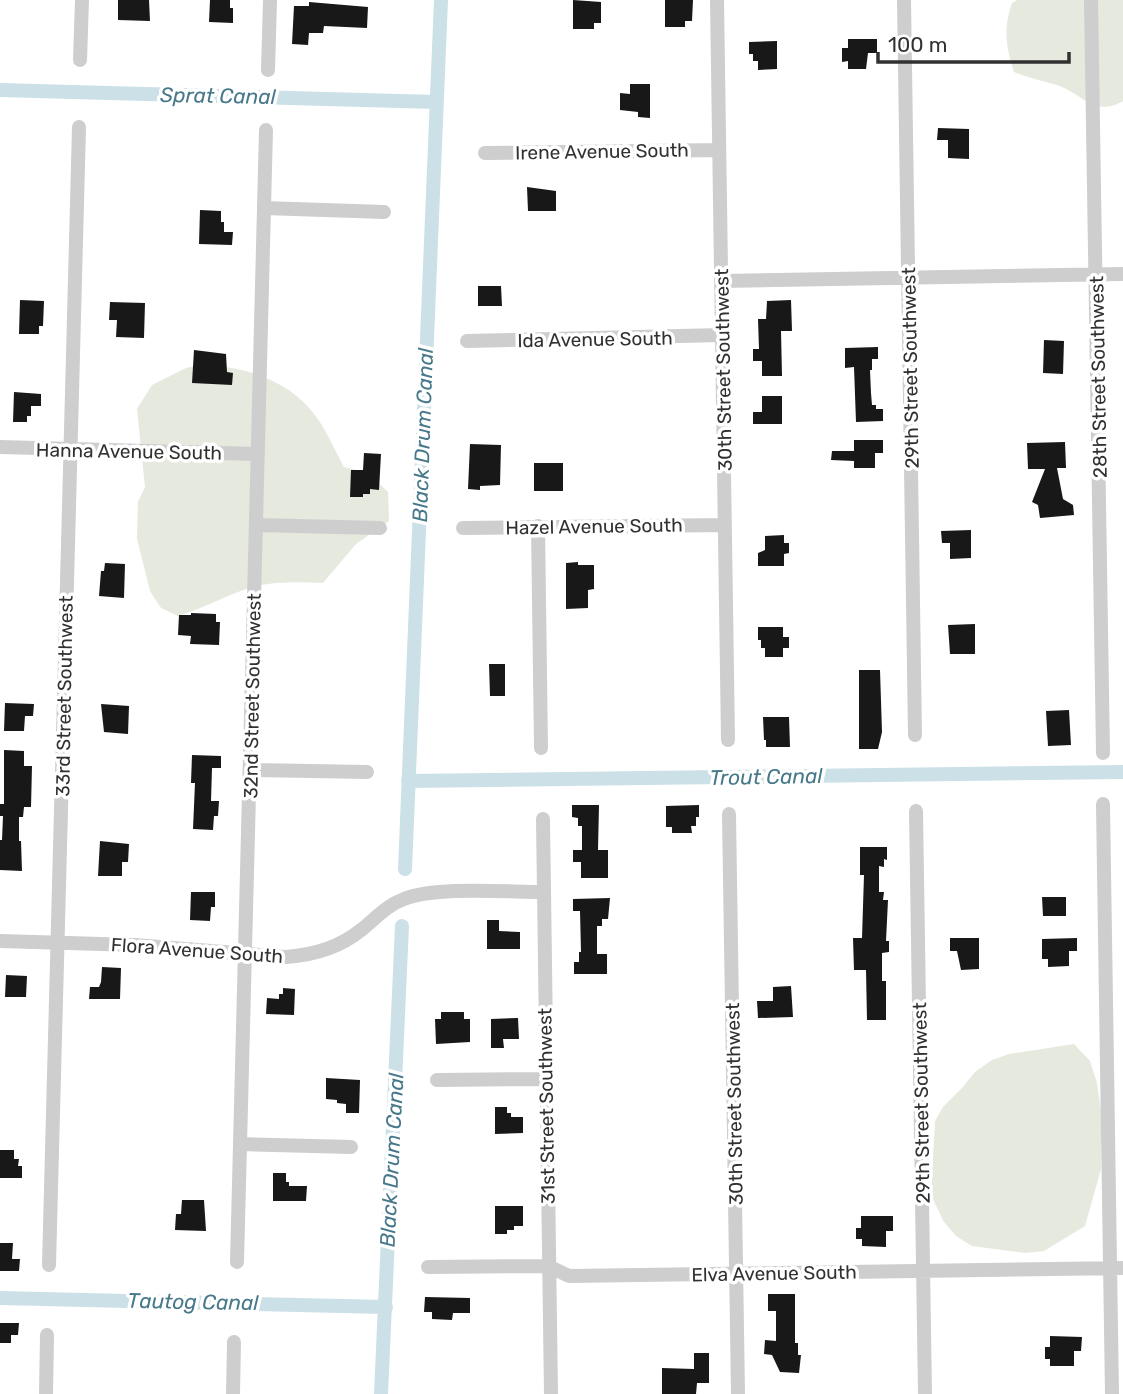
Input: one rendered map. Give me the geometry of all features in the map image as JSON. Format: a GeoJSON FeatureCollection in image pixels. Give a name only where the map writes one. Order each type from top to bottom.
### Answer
{"type":"FeatureCollection","features":[{"type":"Feature","properties":{"kind":"street"},"geometry":{"type":"LineString","coordinates":[[80,60],[82,0]]}},
{"type":"Feature","properties":{"kind":"street"},"geometry":{"type":"LineString","coordinates":[[268,70],[270,0]]}},
{"type":"Feature","properties":{"kind":"street","name":"30th Street Southwest"},"geometry":{"type":"LineString","coordinates":[[717,0],[729,740]]}},
{"type":"Feature","properties":{"kind":"street","name":"29th Street Southwest"},"geometry":{"type":"LineString","coordinates":[[904,0],[915,735]]}},
{"type":"Feature","properties":{"kind":"street","name":"28th Street Southwest"},"geometry":{"type":"LineString","coordinates":[[1091,0],[1103,753]]}},
{"type":"Feature","properties":{"kind":"street","name":"33rd Street Southwest"},"geometry":{"type":"LineString","coordinates":[[49,1265],[79,127]]}},
{"type":"Feature","properties":{"kind":"street","name":"32nd Street Southwest"},"geometry":{"type":"LineString","coordinates":[[237,1262],[266,130]]}},
{"type":"Feature","properties":{"kind":"street","name":"Irene Avenue South"},"geometry":{"type":"LineString","coordinates":[[485,153],[719,150]]}},
{"type":"Feature","properties":{"kind":"street"},"geometry":{"type":"LineString","coordinates":[[264,208],[384,212]]}},
{"type":"Feature","properties":{"kind":"street"},"geometry":{"type":"LineString","coordinates":[[721,281],[1123,274]]}},
{"type":"Feature","properties":{"kind":"street","name":"Ida Avenue South"},"geometry":{"type":"LineString","coordinates":[[467,341],[722,335]]}},
{"type":"Feature","properties":{"kind":"street","name":"Hanna Avenue South"},"geometry":{"type":"LineString","coordinates":[[0,447],[258,454]]}},
{"type":"Feature","properties":{"kind":"street"},"geometry":{"type":"LineString","coordinates":[[256,525],[380,528]]}},
{"type":"Feature","properties":{"kind":"street","name":"Hazel Avenue South"},"geometry":{"type":"LineString","coordinates":[[463,528],[725,525]]}},
{"type":"Feature","properties":{"kind":"street"},"geometry":{"type":"LineString","coordinates":[[538,526],[541,748]]}},
{"type":"Feature","properties":{"kind":"street"},"geometry":{"type":"LineString","coordinates":[[250,769],[367,772]]}},
{"type":"Feature","properties":{"kind":"street"},"geometry":{"type":"LineString","coordinates":[[1103,804],[1117,1268],[1112,1394]]}},
{"type":"Feature","properties":{"kind":"street","name":"29th Street Southwest"},"geometry":{"type":"LineString","coordinates":[[916,811],[925,1394]]}},
{"type":"Feature","properties":{"kind":"street","name":"30th Street Southwest"},"geometry":{"type":"LineString","coordinates":[[729,814],[738,1394]]}},
{"type":"Feature","properties":{"kind":"street","name":"31st Street Southwest"},"geometry":{"type":"LineString","coordinates":[[543,819],[551,1394]]}},
{"type":"Feature","properties":{"kind":"street","name":"Flora Avenue South"},"geometry":{"type":"LineString","coordinates":[[0,941],[162,946],[286,957],[317,953],[346,940],[395,902],[422,894],[544,892]]}},
{"type":"Feature","properties":{"kind":"street"},"geometry":{"type":"LineString","coordinates":[[437,1080],[546,1079]]}},
{"type":"Feature","properties":{"kind":"street"},"geometry":{"type":"LineString","coordinates":[[240,1144],[351,1147]]}},
{"type":"Feature","properties":{"kind":"street","name":"Elva Avenue South"},"geometry":{"type":"LineString","coordinates":[[428,1267],[548,1266],[569,1276],[1117,1268]]}},
{"type":"Feature","properties":{"kind":"street"},"geometry":{"type":"LineString","coordinates":[[46,1394],[47,1335]]}},
{"type":"Feature","properties":{"kind":"street"},"geometry":{"type":"LineString","coordinates":[[233,1394],[234,1342]]}},
{"type":"Feature","properties":{"kind":"shaded area"},"geometry":{"type":"Polygon","coordinates":[[[1017,0],[1123,0],[1123,101],[1113,106],[1096,106],[1057,85],[1014,72],[1007,46],[1007,30],[1012,3],[1017,0]]]}},
{"type":"Feature","properties":{"kind":"shaded area"},"geometry":{"type":"Polygon","coordinates":[[[201,365],[250,372],[294,394],[321,424],[344,467],[368,473],[388,492],[389,521],[356,544],[323,583],[298,582],[256,586],[178,616],[161,608],[150,591],[137,539],[138,502],[145,487],[137,409],[152,385],[186,368],[201,365]]]}},
{"type":"Feature","properties":{"kind":"shaded area"},"geometry":{"type":"Polygon","coordinates":[[[1074,1044],[1090,1061],[1097,1083],[1101,1111],[1101,1169],[1085,1226],[1044,1251],[1025,1253],[972,1246],[956,1236],[944,1222],[931,1195],[935,1121],[943,1107],[975,1072],[992,1060],[1009,1054],[1074,1044]]]}},
{"type":"Feature","properties":{"kind":"building"},"geometry":{"type":"Polygon","coordinates":[[[118,0],[149,0],[150,21],[118,20],[118,0]]]}},
{"type":"Feature","properties":{"kind":"building"},"geometry":{"type":"Polygon","coordinates":[[[210,0],[230,0],[233,23],[209,22],[210,0]]]}},
{"type":"Feature","properties":{"kind":"building"},"geometry":{"type":"Polygon","coordinates":[[[573,0],[601,2],[601,23],[594,23],[594,29],[573,29],[573,0]]]}},
{"type":"Feature","properties":{"kind":"building"},"geometry":{"type":"Polygon","coordinates":[[[665,0],[693,0],[692,21],[685,21],[685,27],[665,27],[665,0]]]}},
{"type":"Feature","properties":{"kind":"building"},"geometry":{"type":"Polygon","coordinates":[[[309,2],[368,7],[367,28],[324,26],[323,33],[309,33],[308,45],[292,44],[294,6],[309,6],[309,2]]]}},
{"type":"Feature","properties":{"kind":"building"},"geometry":{"type":"Polygon","coordinates":[[[848,39],[877,39],[877,53],[868,53],[866,69],[848,69],[848,61],[842,62],[842,48],[848,48],[848,39]]]}},
{"type":"Feature","properties":{"kind":"building"},"geometry":{"type":"Polygon","coordinates":[[[777,41],[777,69],[758,70],[758,61],[753,61],[753,54],[749,54],[749,42],[777,41]]]}},
{"type":"Feature","properties":{"kind":"building"},"geometry":{"type":"Polygon","coordinates":[[[630,84],[650,84],[650,118],[638,117],[638,112],[620,110],[620,93],[630,94],[630,84]]]}},
{"type":"Feature","properties":{"kind":"building"},"geometry":{"type":"Polygon","coordinates":[[[938,128],[969,129],[969,159],[948,158],[948,140],[937,140],[938,128]]]}},
{"type":"Feature","properties":{"kind":"building"},"geometry":{"type":"Polygon","coordinates":[[[527,187],[556,191],[556,211],[528,211],[527,187]]]}},
{"type":"Feature","properties":{"kind":"building"},"geometry":{"type":"Polygon","coordinates":[[[200,210],[221,211],[224,232],[233,232],[232,245],[199,244],[200,210]]]}},
{"type":"Feature","properties":{"kind":"building"},"geometry":{"type":"Polygon","coordinates":[[[478,286],[501,286],[502,306],[478,306],[478,286]]]}},
{"type":"Feature","properties":{"kind":"building"},"geometry":{"type":"Polygon","coordinates":[[[20,300],[44,301],[43,326],[39,326],[39,334],[19,334],[20,300]]]}},
{"type":"Feature","properties":{"kind":"building"},"geometry":{"type":"Polygon","coordinates":[[[791,300],[792,331],[781,331],[782,376],[762,376],[762,361],[753,361],[753,349],[759,349],[758,319],[766,319],[767,301],[791,300]]]}},
{"type":"Feature","properties":{"kind":"building"},"geometry":{"type":"Polygon","coordinates":[[[110,302],[145,303],[144,338],[116,337],[117,320],[109,320],[110,302]]]}},
{"type":"Feature","properties":{"kind":"building"},"geometry":{"type":"Polygon","coordinates":[[[1044,340],[1064,341],[1063,374],[1043,373],[1044,340]]]}},
{"type":"Feature","properties":{"kind":"building"},"geometry":{"type":"Polygon","coordinates":[[[878,347],[878,359],[872,359],[870,370],[871,393],[872,405],[876,405],[876,409],[883,409],[883,421],[856,422],[854,367],[845,368],[845,348],[878,347]]]}},
{"type":"Feature","properties":{"kind":"building"},"geometry":{"type":"Polygon","coordinates":[[[194,350],[226,354],[227,372],[233,373],[232,385],[192,383],[194,350]]]}},
{"type":"Feature","properties":{"kind":"building"},"geometry":{"type":"Polygon","coordinates":[[[14,392],[41,394],[41,406],[31,406],[31,416],[27,416],[27,422],[13,422],[14,392]]]}},
{"type":"Feature","properties":{"kind":"building"},"geometry":{"type":"Polygon","coordinates":[[[762,396],[782,396],[782,424],[753,424],[753,412],[762,412],[762,396]]]}},
{"type":"Feature","properties":{"kind":"building"},"geometry":{"type":"Polygon","coordinates":[[[854,440],[883,440],[883,453],[875,453],[875,468],[854,468],[854,461],[831,460],[832,451],[854,451],[854,440]]]}},
{"type":"Feature","properties":{"kind":"building"},"geometry":{"type":"Polygon","coordinates":[[[1065,442],[1066,468],[1057,468],[1063,499],[1073,505],[1074,515],[1040,518],[1038,505],[1032,502],[1045,469],[1028,469],[1027,443],[1065,442]]]}},
{"type":"Feature","properties":{"kind":"building"},"geometry":{"type":"Polygon","coordinates":[[[470,444],[501,445],[500,485],[480,486],[480,490],[468,489],[470,444]]]}},
{"type":"Feature","properties":{"kind":"building"},"geometry":{"type":"Polygon","coordinates":[[[364,453],[381,454],[379,490],[370,489],[370,494],[363,494],[363,497],[350,497],[351,470],[363,470],[364,453]]]}},
{"type":"Feature","properties":{"kind":"building"},"geometry":{"type":"Polygon","coordinates":[[[534,463],[563,463],[563,491],[534,491],[534,463]]]}},
{"type":"Feature","properties":{"kind":"building"},"geometry":{"type":"Polygon","coordinates":[[[971,530],[971,558],[950,559],[950,543],[942,543],[941,531],[971,530]]]}},
{"type":"Feature","properties":{"kind":"building"},"geometry":{"type":"Polygon","coordinates":[[[784,535],[784,543],[789,543],[789,553],[784,554],[784,566],[758,566],[758,553],[765,550],[765,536],[784,535]]]}},
{"type":"Feature","properties":{"kind":"building"},"geometry":{"type":"Polygon","coordinates":[[[578,562],[578,565],[594,565],[594,589],[588,590],[588,608],[566,609],[566,563],[578,562]]]}},
{"type":"Feature","properties":{"kind":"building"},"geometry":{"type":"Polygon","coordinates":[[[105,563],[125,564],[124,598],[99,596],[101,571],[104,571],[105,563]]]}},
{"type":"Feature","properties":{"kind":"building"},"geometry":{"type":"Polygon","coordinates":[[[216,614],[216,622],[220,622],[219,645],[190,644],[191,636],[178,635],[179,615],[216,614]]]}},
{"type":"Feature","properties":{"kind":"building"},"geometry":{"type":"Polygon","coordinates":[[[975,624],[975,654],[950,654],[948,625],[975,624]]]}},
{"type":"Feature","properties":{"kind":"building"},"geometry":{"type":"Polygon","coordinates":[[[758,627],[783,627],[783,637],[789,637],[789,648],[783,648],[783,657],[765,657],[765,648],[761,648],[761,640],[758,640],[758,627]]]}},
{"type":"Feature","properties":{"kind":"building"},"geometry":{"type":"Polygon","coordinates":[[[489,664],[505,664],[505,696],[490,696],[489,664]]]}},
{"type":"Feature","properties":{"kind":"building"},"geometry":{"type":"Polygon","coordinates":[[[859,670],[880,670],[882,732],[878,749],[859,749],[859,670]]]}},
{"type":"Feature","properties":{"kind":"building"},"geometry":{"type":"Polygon","coordinates":[[[5,703],[34,704],[33,716],[25,716],[24,731],[4,731],[5,703]]]}},
{"type":"Feature","properties":{"kind":"building"},"geometry":{"type":"Polygon","coordinates":[[[101,704],[129,706],[128,734],[104,732],[101,704]]]}},
{"type":"Feature","properties":{"kind":"building"},"geometry":{"type":"Polygon","coordinates":[[[1069,710],[1071,745],[1048,746],[1046,711],[1069,710]]]}},
{"type":"Feature","properties":{"kind":"building"},"geometry":{"type":"Polygon","coordinates":[[[763,717],[789,717],[790,747],[766,747],[763,717]]]}},
{"type":"Feature","properties":{"kind":"building"},"geometry":{"type":"Polygon","coordinates":[[[4,750],[24,751],[24,766],[32,766],[31,807],[24,807],[23,817],[19,817],[22,871],[0,870],[3,816],[0,816],[0,804],[4,804],[4,750]]]}},
{"type":"Feature","properties":{"kind":"building"},"geometry":{"type":"Polygon","coordinates":[[[192,755],[221,756],[221,768],[212,768],[211,801],[219,801],[213,830],[193,829],[195,783],[191,783],[192,755]]]}},
{"type":"Feature","properties":{"kind":"building"},"geometry":{"type":"Polygon","coordinates":[[[572,805],[599,805],[598,850],[608,850],[608,878],[581,878],[581,862],[573,862],[573,850],[582,850],[582,826],[578,826],[578,818],[572,817],[572,805]]]}},
{"type":"Feature","properties":{"kind":"building"},"geometry":{"type":"Polygon","coordinates":[[[699,805],[699,817],[696,817],[696,826],[691,826],[692,833],[672,833],[672,827],[666,827],[666,806],[699,805]]]}},
{"type":"Feature","properties":{"kind":"building"},"geometry":{"type":"Polygon","coordinates":[[[100,841],[129,844],[128,862],[122,862],[122,876],[98,876],[100,841]]]}},
{"type":"Feature","properties":{"kind":"building"},"geometry":{"type":"Polygon","coordinates":[[[860,847],[887,847],[887,860],[884,859],[884,867],[879,866],[879,892],[884,892],[883,900],[888,900],[886,941],[889,941],[889,952],[882,953],[882,981],[886,981],[886,1020],[867,1020],[866,970],[854,970],[853,938],[862,938],[864,875],[860,875],[860,847]]]}},
{"type":"Feature","properties":{"kind":"building"},"geometry":{"type":"Polygon","coordinates":[[[191,892],[215,892],[215,907],[211,907],[210,921],[190,920],[191,892]]]}},
{"type":"Feature","properties":{"kind":"building"},"geometry":{"type":"Polygon","coordinates":[[[1042,897],[1066,897],[1066,916],[1043,916],[1042,897]]]}},
{"type":"Feature","properties":{"kind":"building"},"geometry":{"type":"Polygon","coordinates":[[[610,898],[608,919],[602,919],[602,926],[597,926],[597,954],[607,954],[607,974],[574,974],[574,962],[579,962],[581,952],[580,911],[573,911],[573,899],[610,898]]]}},
{"type":"Feature","properties":{"kind":"building"},"geometry":{"type":"Polygon","coordinates":[[[487,920],[499,920],[499,931],[520,932],[520,949],[487,949],[487,920]]]}},
{"type":"Feature","properties":{"kind":"building"},"geometry":{"type":"Polygon","coordinates":[[[950,938],[979,938],[979,969],[961,970],[957,951],[950,951],[950,938]]]}},
{"type":"Feature","properties":{"kind":"building"},"geometry":{"type":"Polygon","coordinates":[[[1077,938],[1077,951],[1069,951],[1069,966],[1048,967],[1048,959],[1042,959],[1042,939],[1077,938]]]}},
{"type":"Feature","properties":{"kind":"building"},"geometry":{"type":"Polygon","coordinates":[[[102,967],[121,968],[120,999],[89,999],[90,987],[99,987],[102,967]]]}},
{"type":"Feature","properties":{"kind":"building"},"geometry":{"type":"Polygon","coordinates":[[[6,975],[27,976],[26,997],[5,997],[6,975]]]}},
{"type":"Feature","properties":{"kind":"building"},"geometry":{"type":"Polygon","coordinates":[[[791,986],[793,1017],[758,1018],[757,1001],[773,1001],[773,987],[791,986]]]}},
{"type":"Feature","properties":{"kind":"building"},"geometry":{"type":"Polygon","coordinates":[[[283,988],[295,989],[294,1015],[266,1014],[267,998],[279,999],[283,988]]]}},
{"type":"Feature","properties":{"kind":"building"},"geometry":{"type":"Polygon","coordinates":[[[441,1012],[464,1012],[464,1019],[470,1019],[470,1042],[436,1044],[435,1019],[441,1019],[441,1012]]]}},
{"type":"Feature","properties":{"kind":"building"},"geometry":{"type":"Polygon","coordinates":[[[518,1018],[519,1039],[503,1039],[504,1048],[491,1048],[491,1019],[518,1018]]]}},
{"type":"Feature","properties":{"kind":"building"},"geometry":{"type":"Polygon","coordinates":[[[326,1078],[360,1080],[359,1113],[346,1113],[346,1104],[326,1099],[326,1078]]]}},
{"type":"Feature","properties":{"kind":"building"},"geometry":{"type":"Polygon","coordinates":[[[495,1107],[507,1107],[507,1113],[511,1113],[511,1117],[523,1117],[523,1133],[495,1134],[495,1107]]]}},
{"type":"Feature","properties":{"kind":"building"},"geometry":{"type":"Polygon","coordinates":[[[0,1150],[14,1150],[14,1159],[19,1159],[18,1166],[22,1166],[22,1178],[0,1178],[0,1150]]]}},
{"type":"Feature","properties":{"kind":"building"},"geometry":{"type":"Polygon","coordinates":[[[273,1173],[286,1173],[289,1186],[307,1186],[306,1201],[273,1201],[273,1173]]]}},
{"type":"Feature","properties":{"kind":"building"},"geometry":{"type":"Polygon","coordinates":[[[182,1200],[204,1200],[206,1231],[175,1230],[176,1214],[181,1214],[182,1200]]]}},
{"type":"Feature","properties":{"kind":"building"},"geometry":{"type":"Polygon","coordinates":[[[495,1206],[523,1206],[523,1226],[514,1226],[514,1230],[507,1230],[507,1234],[495,1234],[495,1206]]]}},
{"type":"Feature","properties":{"kind":"building"},"geometry":{"type":"Polygon","coordinates":[[[861,1216],[893,1216],[893,1231],[886,1231],[886,1247],[862,1246],[862,1239],[856,1239],[856,1228],[861,1228],[861,1216]]]}},
{"type":"Feature","properties":{"kind":"building"},"geometry":{"type":"Polygon","coordinates":[[[0,1243],[13,1243],[12,1259],[20,1259],[19,1271],[0,1271],[0,1243]]]}},
{"type":"Feature","properties":{"kind":"building"},"geometry":{"type":"Polygon","coordinates":[[[768,1294],[795,1294],[795,1343],[798,1343],[798,1355],[801,1355],[799,1373],[780,1372],[772,1355],[764,1354],[765,1340],[776,1341],[776,1311],[768,1311],[768,1294]]]}},
{"type":"Feature","properties":{"kind":"building"},"geometry":{"type":"Polygon","coordinates":[[[425,1297],[470,1298],[470,1313],[453,1313],[452,1320],[432,1319],[432,1312],[424,1312],[425,1297]]]}},
{"type":"Feature","properties":{"kind":"building"},"geometry":{"type":"Polygon","coordinates":[[[0,1323],[19,1323],[18,1335],[11,1335],[11,1343],[0,1343],[0,1323]]]}},
{"type":"Feature","properties":{"kind":"building"},"geometry":{"type":"Polygon","coordinates":[[[1050,1336],[1082,1337],[1081,1351],[1074,1351],[1074,1366],[1050,1366],[1050,1359],[1045,1359],[1045,1347],[1050,1347],[1050,1336]]]}},
{"type":"Feature","properties":{"kind":"building"},"geometry":{"type":"Polygon","coordinates":[[[694,1353],[709,1353],[709,1383],[697,1383],[696,1394],[662,1394],[662,1368],[694,1369],[694,1353]]]}},
{"type":"Feature","properties":{"kind":"waterway","name":"Black Drum Canal"},"geometry":{"type":"LineString","coordinates":[[405,869],[441,0]]}},
{"type":"Feature","properties":{"kind":"waterway","name":"Sprat Canal"},"geometry":{"type":"LineString","coordinates":[[0,90],[436,102]]}},
{"type":"Feature","properties":{"kind":"waterway","name":"Trout Canal"},"geometry":{"type":"LineString","coordinates":[[408,781],[1123,772]]}},
{"type":"Feature","properties":{"kind":"waterway","name":"Black Drum Canal"},"geometry":{"type":"LineString","coordinates":[[381,1394],[402,926]]}},
{"type":"Feature","properties":{"kind":"waterway","name":"Tautog Canal"},"geometry":{"type":"LineString","coordinates":[[0,1298],[386,1307]]}}]}
